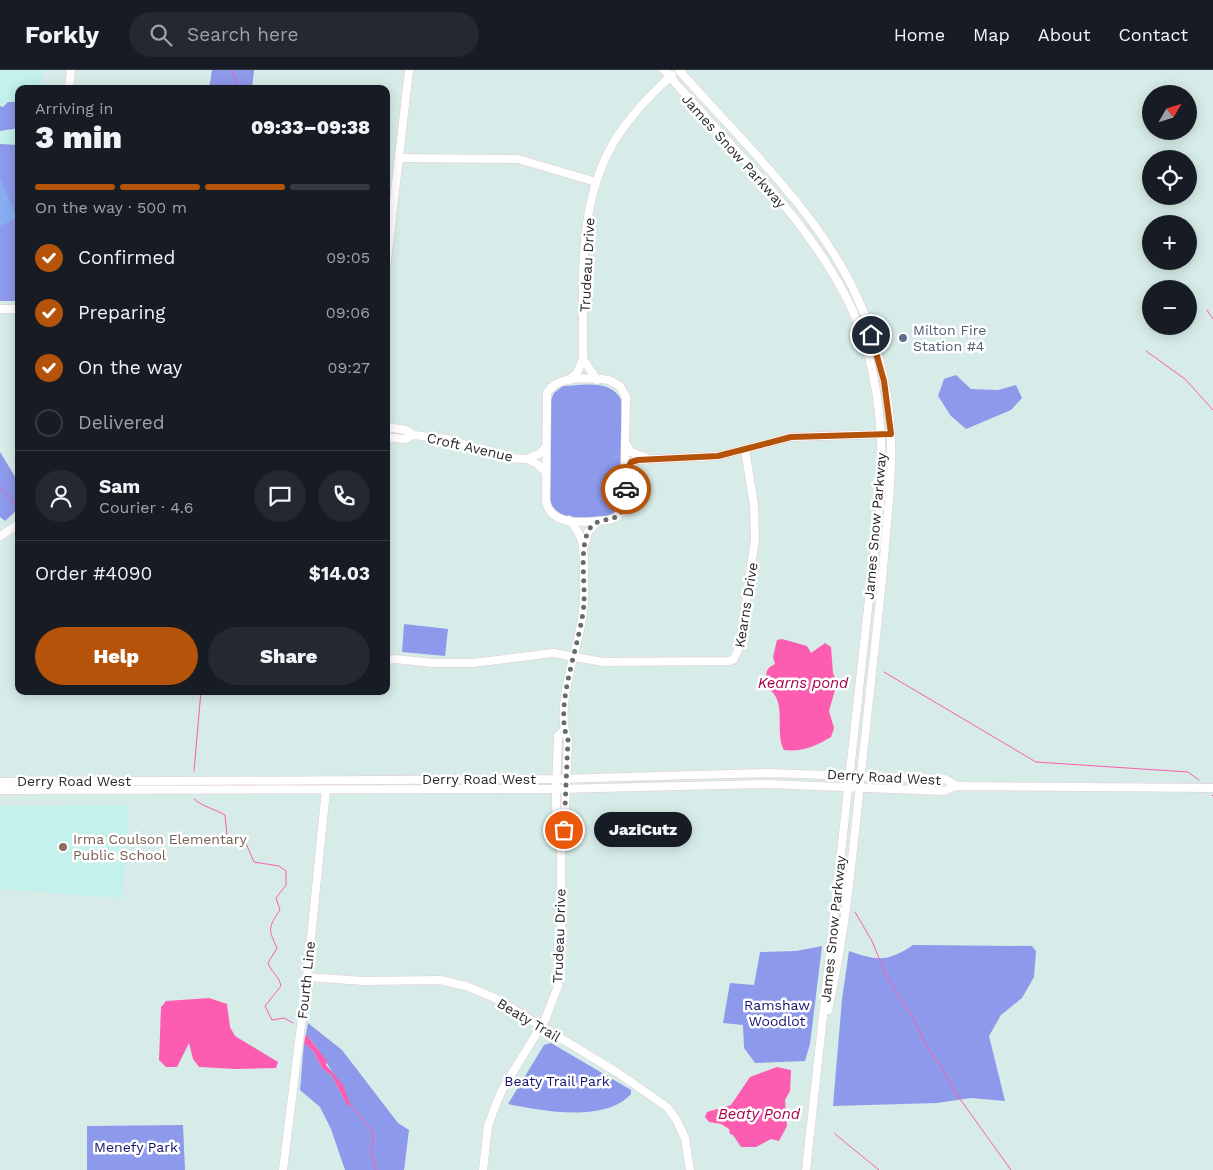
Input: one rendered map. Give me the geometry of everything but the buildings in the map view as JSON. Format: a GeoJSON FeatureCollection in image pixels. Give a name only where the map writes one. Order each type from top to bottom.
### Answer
{"type":"FeatureCollection","features":[{"type":"Feature","properties":{"kind":"main road"},"geometry":{"type":"LineString","coordinates":[[69,85],[71,70]]}},
{"type":"Feature","properties":{"kind":"main road"},"geometry":{"type":"LineString","coordinates":[[390,235],[410,70]]}},
{"type":"Feature","properties":{"kind":"main road","name":"James Snow Parkway"},"geometry":{"type":"LineString","coordinates":[[664,70],[780,202],[820,252],[851,308],[863,337],[877,392],[891,461],[884,560],[846,914],[830,1002],[822,1021]]}},
{"type":"Feature","properties":{"kind":"main road","name":"James Snow Parkway"},"geometry":{"type":"LineString","coordinates":[[678,70],[787,192],[821,235],[856,296],[877,352],[884,381],[886,434],[882,482],[806,1170]]}},
{"type":"Feature","properties":{"kind":"main road","name":"Trudeau Drive"},"geometry":{"type":"LineString","coordinates":[[569,380],[577,373],[583,359],[585,244],[596,182],[616,138],[641,105],[678,70]]}},
{"type":"Feature","properties":{"kind":"main road"},"geometry":{"type":"LineString","coordinates":[[399,158],[518,158],[596,182]]}},
{"type":"Feature","properties":{"kind":"main road"},"geometry":{"type":"LineString","coordinates":[[0,309],[15,308]]}},
{"type":"Feature","properties":{"kind":"main road"},"geometry":{"type":"LineString","coordinates":[[583,359],[597,380]]}},
{"type":"Feature","properties":{"kind":"main road","name":"Trudeau Drive"},"geometry":{"type":"LineString","coordinates":[[569,380],[597,380],[613,382],[625,393],[626,503],[622,512],[613,519],[568,520],[554,517],[547,508],[547,393],[555,383],[569,380]]}},
{"type":"Feature","properties":{"kind":"main road","name":"Croft Avenue"},"geometry":{"type":"LineString","coordinates":[[390,428],[406,430],[413,435],[448,440],[506,458],[527,459],[537,464],[546,472]]}},
{"type":"Feature","properties":{"kind":"main road"},"geometry":{"type":"LineString","coordinates":[[626,472],[631,462],[649,458],[700,458],[745,450],[791,437],[886,434]]}},
{"type":"Feature","properties":{"kind":"main road","name":"Croft Avenue"},"geometry":{"type":"LineString","coordinates":[[390,437],[406,439],[413,435]]}},
{"type":"Feature","properties":{"kind":"main road"},"geometry":{"type":"LineString","coordinates":[[626,444],[631,452],[649,458]]}},
{"type":"Feature","properties":{"kind":"main road","name":"Croft Avenue"},"geometry":{"type":"LineString","coordinates":[[527,459],[539,454],[546,447]]}},
{"type":"Feature","properties":{"kind":"main road","name":"Kearns Drive"},"geometry":{"type":"LineString","coordinates":[[390,660],[452,664],[501,661],[543,654],[603,662],[729,661],[738,655],[755,539],[754,505],[745,450]]}},
{"type":"Feature","properties":{"kind":"main road","name":"Trudeau Drive"},"geometry":{"type":"LineString","coordinates":[[568,520],[577,529],[584,547]]}},
{"type":"Feature","properties":{"kind":"main road","name":"Trudeau Drive"},"geometry":{"type":"LineString","coordinates":[[482,1170],[488,1126],[496,1104],[503,1088],[541,1027],[556,995],[560,976],[561,834],[564,830],[568,740],[564,730],[565,704],[584,602],[584,547],[588,532],[598,520]]}},
{"type":"Feature","properties":{"kind":"main road"},"geometry":{"type":"LineString","coordinates":[[0,536],[15,527]]}},
{"type":"Feature","properties":{"kind":"main road","name":"Trudeau Drive"},"geometry":{"type":"LineString","coordinates":[[561,834],[557,830],[558,736],[564,730]]}},
{"type":"Feature","properties":{"kind":"main road","name":"Derry Road West"},"geometry":{"type":"LineString","coordinates":[[0,782],[557,779],[767,773],[850,774],[945,779],[957,786]]}},
{"type":"Feature","properties":{"kind":"main road","name":"Derry Road West"},"geometry":{"type":"LineString","coordinates":[[0,790],[557,789],[767,784],[943,791],[957,786],[1213,788]]}},
{"type":"Feature","properties":{"kind":"main road","name":"Fourth Line"},"geometry":{"type":"LineString","coordinates":[[283,1170],[307,977],[326,790]]}},
{"type":"Feature","properties":{"kind":"main road","name":"Beaty Trail"},"geometry":{"type":"LineString","coordinates":[[307,977],[364,981],[440,980],[466,986],[494,998],[636,1084],[667,1107],[676,1119],[685,1138],[690,1170]]}},
{"type":"Feature","properties":{"kind":"shaded area"},"geometry":{"type":"Polygon","coordinates":[[[0,70],[44,70],[42,85],[15,85],[15,145],[0,144],[0,70]]]}},
{"type":"Feature","properties":{"kind":"shaded area"},"geometry":{"type":"Polygon","coordinates":[[[0,178],[15,213],[15,219],[0,226],[0,178]]]}},
{"type":"Feature","properties":{"kind":"shaded area","name":"Irma Coulson Elementary Public School"},"geometry":{"type":"Polygon","coordinates":[[[129,805],[122,898],[0,889],[0,806],[129,805]]]}},
{"type":"Feature","properties":{"kind":"green space"},"geometry":{"type":"Polygon","coordinates":[[[212,70],[254,70],[252,85],[210,85],[212,70]]]}},
{"type":"Feature","properties":{"kind":"green space"},"geometry":{"type":"Polygon","coordinates":[[[8,102],[15,102],[15,129],[0,131],[0,106],[3,107],[8,102]]]}},
{"type":"Feature","properties":{"kind":"green space"},"geometry":{"type":"Polygon","coordinates":[[[0,144],[15,145],[15,301],[0,301],[0,144]]]}},
{"type":"Feature","properties":{"kind":"green space"},"geometry":{"type":"Polygon","coordinates":[[[956,375],[971,389],[998,390],[1016,385],[1022,398],[1011,410],[966,429],[951,416],[938,396],[944,379],[956,375]]]}},
{"type":"Feature","properties":{"kind":"green space"},"geometry":{"type":"Polygon","coordinates":[[[587,384],[604,386],[617,393],[621,400],[621,500],[616,511],[610,515],[594,518],[569,517],[561,514],[550,503],[550,402],[554,393],[563,386],[587,384]]]}},
{"type":"Feature","properties":{"kind":"green space"},"geometry":{"type":"Polygon","coordinates":[[[0,452],[15,476],[15,512],[5,521],[0,517],[0,452]]]}},
{"type":"Feature","properties":{"kind":"green space"},"geometry":{"type":"Polygon","coordinates":[[[404,624],[448,629],[445,656],[402,652],[404,624]]]}},
{"type":"Feature","properties":{"kind":"green space"},"geometry":{"type":"Polygon","coordinates":[[[913,945],[1032,946],[1036,951],[1034,977],[1022,998],[1001,1015],[989,1036],[1005,1101],[971,1098],[937,1103],[833,1106],[842,999],[849,951],[867,957],[882,958],[896,955],[913,945]]]}},
{"type":"Feature","properties":{"kind":"green space","name":"Ramshaw Woodlot"},"geometry":{"type":"Polygon","coordinates":[[[822,946],[810,1044],[805,1061],[755,1063],[744,1048],[743,1025],[723,1023],[730,983],[754,985],[760,952],[796,951],[822,946]]]}},
{"type":"Feature","properties":{"kind":"green space"},"geometry":{"type":"Polygon","coordinates":[[[308,1023],[342,1050],[398,1123],[409,1130],[404,1170],[345,1170],[331,1129],[320,1107],[300,1090],[304,1043],[313,1051],[322,1068],[332,1076],[346,1103],[329,1067],[306,1034],[308,1023]]]}},
{"type":"Feature","properties":{"kind":"green space","name":"Beaty Trail Park"},"geometry":{"type":"Polygon","coordinates":[[[551,1043],[631,1090],[631,1094],[620,1103],[606,1109],[590,1112],[555,1112],[508,1104],[544,1045],[551,1043]]]}},
{"type":"Feature","properties":{"kind":"green space","name":"Menefy Park"},"geometry":{"type":"Polygon","coordinates":[[[183,1125],[185,1170],[87,1170],[87,1126],[183,1125]]]}},
{"type":"Feature","properties":{"kind":"water","name":"Kearns pond"},"geometry":{"type":"Polygon","coordinates":[[[782,639],[807,646],[811,653],[825,643],[831,647],[833,673],[837,683],[829,711],[834,728],[831,737],[814,746],[803,749],[784,750],[780,735],[778,701],[768,689],[766,675],[768,669],[775,664],[773,657],[777,640],[782,639]]]}},
{"type":"Feature","properties":{"kind":"water"},"geometry":{"type":"Polygon","coordinates":[[[209,998],[227,1004],[230,1027],[235,1036],[278,1062],[276,1068],[236,1069],[199,1067],[193,1059],[189,1043],[177,1067],[166,1067],[159,1060],[161,1007],[166,1001],[209,998]]]}},
{"type":"Feature","properties":{"kind":"water"},"geometry":{"type":"Polygon","coordinates":[[[306,1034],[327,1061],[326,1065],[343,1085],[350,1104],[348,1107],[332,1076],[322,1068],[313,1051],[304,1043],[306,1034]]]}},
{"type":"Feature","properties":{"kind":"water","name":"Beaty Pond"},"geometry":{"type":"Polygon","coordinates":[[[777,1067],[791,1070],[790,1091],[785,1100],[787,1126],[779,1141],[771,1139],[756,1147],[741,1147],[733,1135],[730,1134],[729,1129],[721,1124],[709,1122],[705,1117],[707,1112],[731,1105],[750,1077],[777,1067]]]}},
{"type":"Feature","properties":{"kind":"waterway"},"geometry":{"type":"LineString","coordinates":[[232,70],[237,82],[236,85]]}},
{"type":"Feature","properties":{"kind":"waterway"},"geometry":{"type":"LineString","coordinates":[[1207,310],[1213,319]]}},
{"type":"Feature","properties":{"kind":"waterway"},"geometry":{"type":"LineString","coordinates":[[1146,351],[1185,379],[1213,410]]}},
{"type":"Feature","properties":{"kind":"waterway"},"geometry":{"type":"LineString","coordinates":[[0,487],[15,504]]}},
{"type":"Feature","properties":{"kind":"waterway"},"geometry":{"type":"LineString","coordinates":[[884,672],[1036,762],[1188,772],[1199,780]]}},
{"type":"Feature","properties":{"kind":"waterway"},"geometry":{"type":"LineString","coordinates":[[194,771],[201,695]]}},
{"type":"Feature","properties":{"kind":"waterway"},"geometry":{"type":"LineString","coordinates":[[194,799],[225,815],[227,836],[245,841],[254,862],[279,866],[286,871],[286,885],[276,898],[280,910],[271,925],[272,937],[277,948],[268,963],[279,979],[281,986],[265,1006],[272,1020],[284,1018],[293,1023]]}},
{"type":"Feature","properties":{"kind":"waterway"},"geometry":{"type":"LineString","coordinates":[[855,912],[872,941],[885,973],[914,1020],[927,1047],[943,1069],[955,1092],[1011,1170]]}},
{"type":"Feature","properties":{"kind":"waterway"},"geometry":{"type":"LineString","coordinates":[[350,1105],[372,1131],[371,1152],[376,1170]]}},
{"type":"Feature","properties":{"kind":"waterway"},"geometry":{"type":"LineString","coordinates":[[835,1134],[879,1170]]}},
{"type":"Feature","properties":{"kind":"way so far"},"geometry":{"type":"LineString","coordinates":[[564,830],[568,740],[564,730],[565,704],[582,620],[584,602],[584,547],[588,532],[598,520],[613,519],[620,515],[626,503],[626,489]]}},
{"type":"Feature","properties":{"kind":"place","name":"Milton Fire Station #4"},"geometry":{"type":"Point","coordinates":[903,338]}},
{"type":"Feature","properties":{"kind":"place","name":"JaziCutz"},"geometry":{"type":"Point","coordinates":[564,830]}},
{"type":"Feature","properties":{"kind":"place","name":"Irma Coulson Elementary Public School"},"geometry":{"type":"Point","coordinates":[63,847]}},
{"type":"Feature","properties":{"kind":"route"},"geometry":{"type":"LineString","coordinates":[[626,489],[626,472],[631,462],[638,460],[718,456],[791,437],[891,434],[884,381],[871,335]]}}]}
